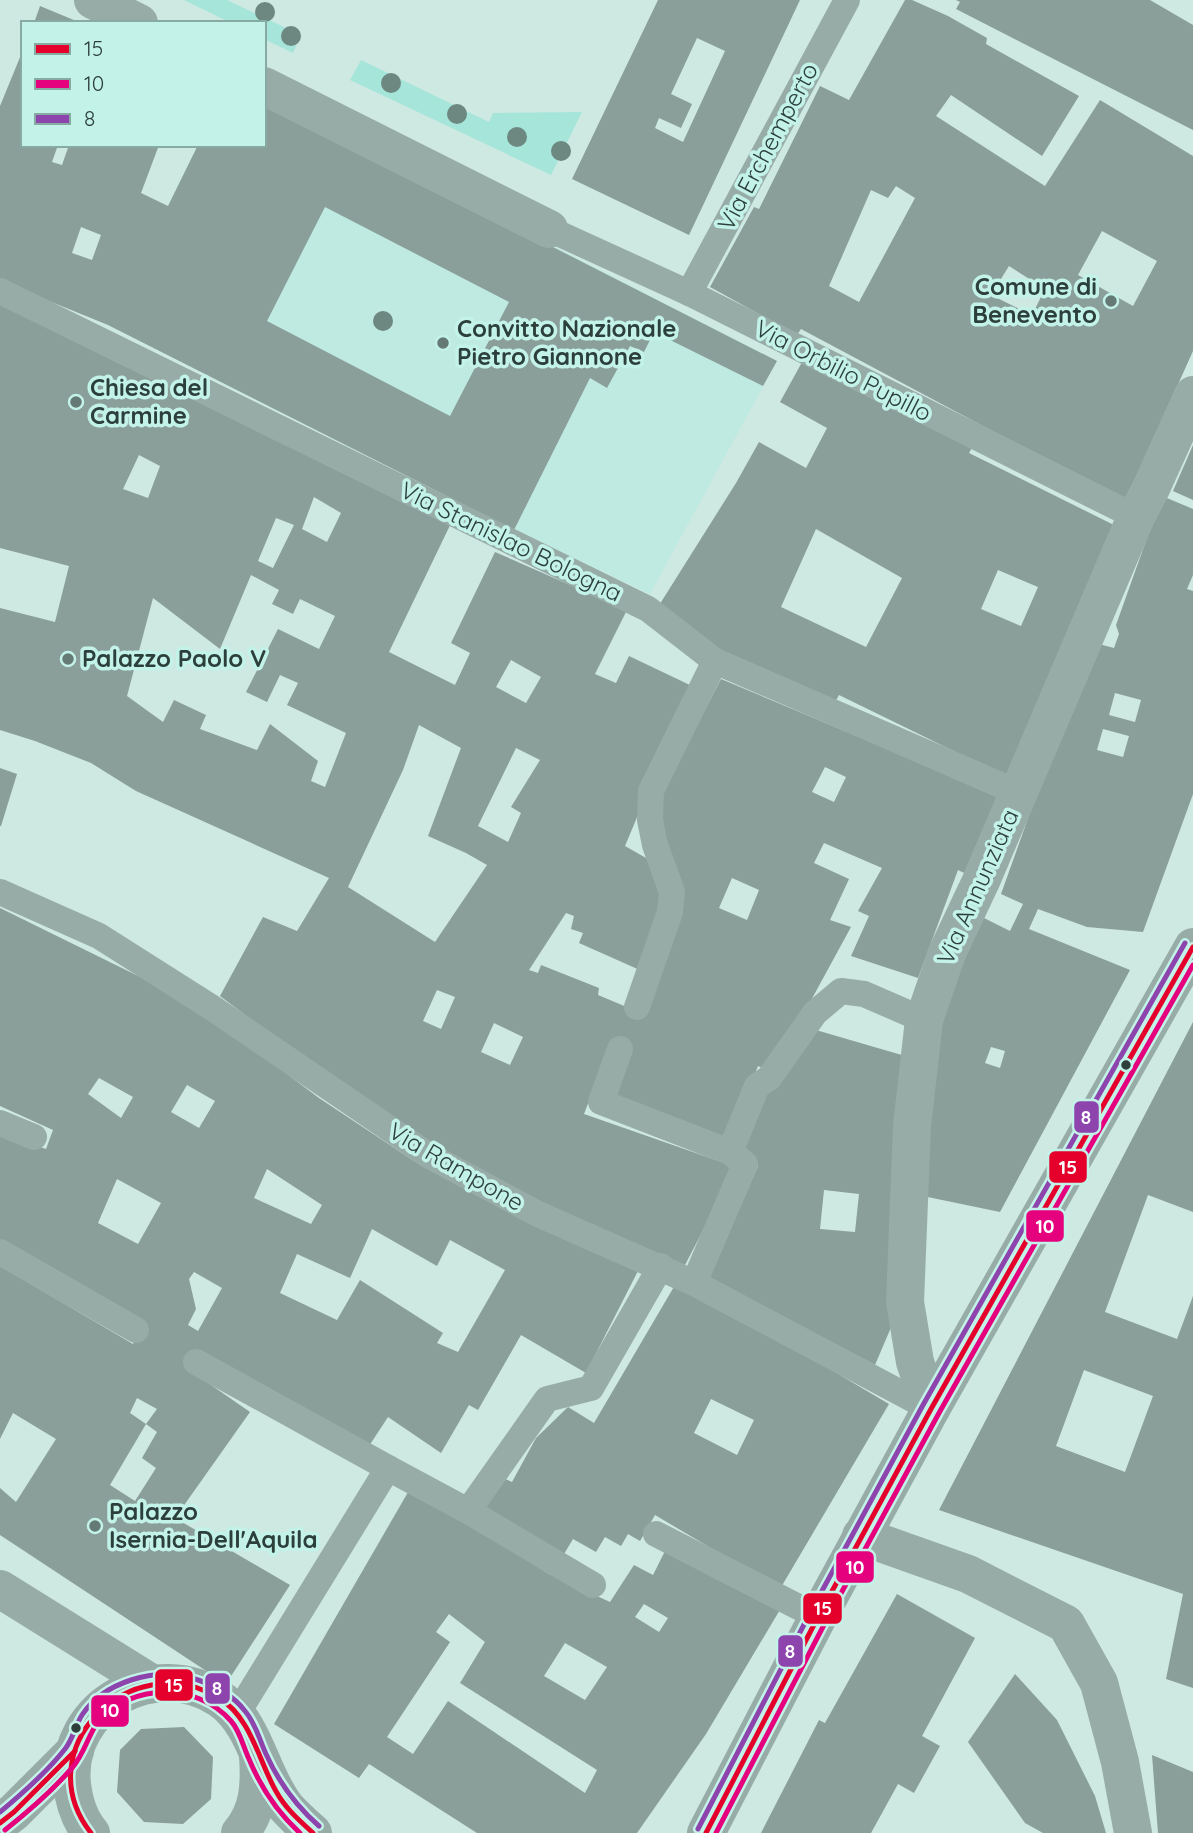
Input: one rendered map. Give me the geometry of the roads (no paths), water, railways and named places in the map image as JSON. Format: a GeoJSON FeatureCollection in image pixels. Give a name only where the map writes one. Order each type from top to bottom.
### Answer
{"type":"FeatureCollection","features":[{"type":"Feature","properties":{"kind":"street"},"geometry":{"type":"LineString","coordinates":[[93,0],[135,21]]}},
{"type":"Feature","properties":{"kind":"street"},"geometry":{"type":"LineString","coordinates":[[266,87],[549,229]]}},
{"type":"Feature","properties":{"kind":"street","name":"Via Annunziata"},"geometry":{"type":"LineString","coordinates":[[931,1409],[915,1362],[905,1302],[912,1126],[924,1020],[947,953],[1019,793],[1136,517],[1193,395]]}},
{"type":"Feature","properties":{"kind":"street"},"geometry":{"type":"LineString","coordinates":[[706,1833],[861,1536],[1193,947]]}},
{"type":"Feature","properties":{"kind":"street"},"geometry":{"type":"LineString","coordinates":[[861,1536],[968,1574],[1066,1624],[1099,1683],[1120,1762],[1133,1833]]}},
{"type":"Feature","properties":{"kind":"street"},"geometry":{"type":"LineString","coordinates":[[0,1589],[151,1683]]}},
{"type":"Feature","properties":{"kind":"street"},"geometry":{"type":"LineString","coordinates":[[91,1833],[74,1801],[71,1773],[83,1730],[110,1700],[130,1689],[151,1683],[174,1682],[196,1687],[219,1699],[237,1714],[286,1807],[313,1833]]}},
{"type":"Feature","properties":{"kind":"street"},"geometry":{"type":"LineString","coordinates":[[0,1823],[75,1751]]}},
{"type":"Feature","properties":{"kind":"street"},"geometry":{"type":"LineString","coordinates":[[240,1833],[255,1807],[260,1779],[258,1756]]}},
{"type":"Feature","properties":{"kind":"lane","name":"Via Erchemperto"},"geometry":{"type":"LineString","coordinates":[[689,293],[848,0]]}},
{"type":"Feature","properties":{"kind":"lane","name":"Via Orbilio Pupillo"},"geometry":{"type":"LineString","coordinates":[[549,229],[689,293],[1136,517]]}},
{"type":"Feature","properties":{"kind":"lane","name":"Via Stanislao Bologna"},"geometry":{"type":"LineString","coordinates":[[0,292],[648,610],[715,661],[1019,793]]}},
{"type":"Feature","properties":{"kind":"lane"},"geometry":{"type":"LineString","coordinates":[[637,1007],[670,912],[672,892],[655,845],[650,820],[651,791],[715,661]]}},
{"type":"Feature","properties":{"kind":"lane","name":"Via Rampone"},"geometry":{"type":"LineString","coordinates":[[0,892],[99,936],[214,1009],[428,1155],[538,1214],[661,1266],[931,1409]]}},
{"type":"Feature","properties":{"kind":"lane"},"geometry":{"type":"LineString","coordinates":[[730,1152],[757,1086],[769,1078],[816,1013],[841,991],[864,995],[924,1020]]}},
{"type":"Feature","properties":{"kind":"lane"},"geometry":{"type":"LineString","coordinates":[[620,1049],[601,1102],[730,1152],[745,1164],[694,1283]]}},
{"type":"Feature","properties":{"kind":"lane"},"geometry":{"type":"LineString","coordinates":[[0,1123],[34,1137]]}},
{"type":"Feature","properties":{"kind":"lane"},"geometry":{"type":"LineString","coordinates":[[0,1252],[136,1330]]}},
{"type":"Feature","properties":{"kind":"lane"},"geometry":{"type":"LineString","coordinates":[[468,1511],[547,1399],[591,1388],[661,1266]]}},
{"type":"Feature","properties":{"kind":"lane"},"geometry":{"type":"LineString","coordinates":[[196,1362],[468,1511],[593,1585]]}},
{"type":"Feature","properties":{"kind":"lane"},"geometry":{"type":"LineString","coordinates":[[237,1714],[388,1468]]}},
{"type":"Feature","properties":{"kind":"lane"},"geometry":{"type":"LineString","coordinates":[[656,1534],[818,1617]]}},
{"type":"Feature","properties":{"kind":"place","name":"Comune di Benevento"},"geometry":{"type":"Point","coordinates":[1111,301]}},
{"type":"Feature","properties":{"kind":"place","name":"Convitto Nazionale Pietro Giannone"},"geometry":{"type":"Point","coordinates":[443,343]}},
{"type":"Feature","properties":{"kind":"place","name":"Chiesa del Carmine"},"geometry":{"type":"Point","coordinates":[76,402]}},
{"type":"Feature","properties":{"kind":"place","name":"Palazzo Paolo V"},"geometry":{"type":"Point","coordinates":[68,659]}},
{"type":"Feature","properties":{"kind":"place","name":"Palazzo Isernia-Dell'Aquila"},"geometry":{"type":"Point","coordinates":[95,1526]}}]}
